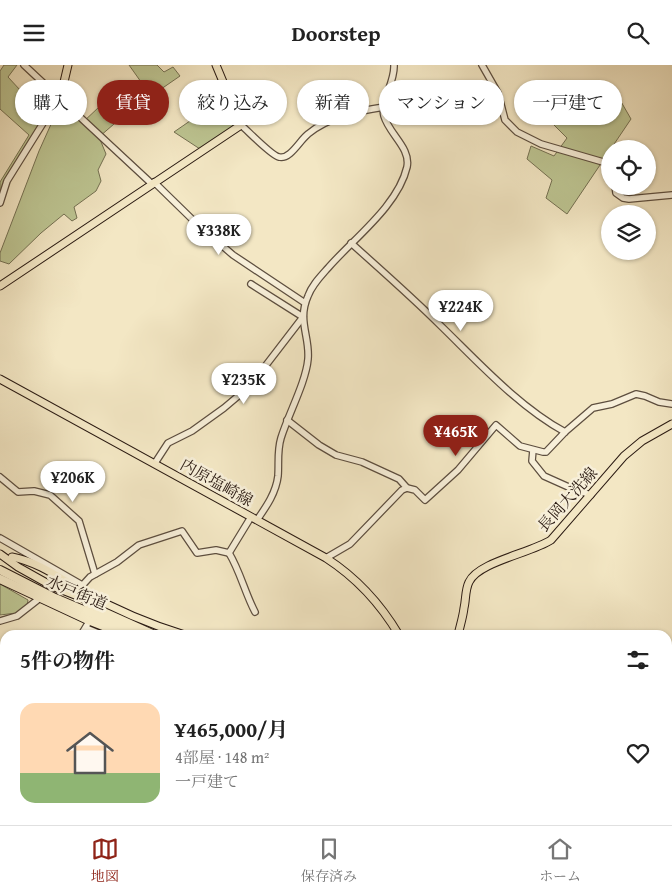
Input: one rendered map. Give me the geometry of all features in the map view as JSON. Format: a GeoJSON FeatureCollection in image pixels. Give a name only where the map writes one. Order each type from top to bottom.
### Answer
{"type":"FeatureCollection","features":[{"type":"Feature","properties":{"kind":"highway","name":"水戸街道"},"geometry":{"type":"LineString","coordinates":[[1,574],[40,599],[87,624],[109,630]]}},
{"type":"Feature","properties":{"kind":"highway","name":"水戸街道"},"geometry":{"type":"LineString","coordinates":[[1,574],[130,630]]}},
{"type":"Feature","properties":{"kind":"main road"},"geometry":{"type":"LineString","coordinates":[[64,80],[68,65]]}},
{"type":"Feature","properties":{"kind":"main road"},"geometry":{"type":"LineString","coordinates":[[216,65],[222,80]]}},
{"type":"Feature","properties":{"kind":"main road"},"geometry":{"type":"LineString","coordinates":[[0,286],[241,125]]}},
{"type":"Feature","properties":{"kind":"main road","name":"内原塩崎線"},"geometry":{"type":"LineString","coordinates":[[0,379],[326,558],[360,583],[383,610],[396,630]]}},
{"type":"Feature","properties":{"kind":"main road","name":"長岡大洗線"},"geometry":{"type":"LineString","coordinates":[[459,630],[467,587],[472,576],[482,569],[538,548],[551,540],[633,447],[672,424]]}},
{"type":"Feature","properties":{"kind":"main road"},"geometry":{"type":"LineString","coordinates":[[0,554],[34,577],[71,597],[145,630]]}},
{"type":"Feature","properties":{"kind":"main road"},"geometry":{"type":"LineString","coordinates":[[12,557],[32,563],[80,587],[122,612]]}},
{"type":"Feature","properties":{"kind":"main road"},"geometry":{"type":"LineString","coordinates":[[60,590],[170,630]]}},
{"type":"Feature","properties":{"kind":"street"},"geometry":{"type":"LineString","coordinates":[[24,65],[40,80]]}},
{"type":"Feature","properties":{"kind":"street"},"geometry":{"type":"LineString","coordinates":[[392,80],[394,65]]}},
{"type":"Feature","properties":{"kind":"street"},"geometry":{"type":"LineString","coordinates":[[482,65],[498,93],[505,120],[517,132],[541,144],[601,162]]}},
{"type":"Feature","properties":{"kind":"street"},"geometry":{"type":"LineString","coordinates":[[241,125],[275,155],[284,157],[306,135],[325,123],[337,118],[379,108]]}},
{"type":"Feature","properties":{"kind":"street"},"geometry":{"type":"LineString","coordinates":[[87,123],[196,223],[234,255],[305,303]]}},
{"type":"Feature","properties":{"kind":"street"},"geometry":{"type":"LineString","coordinates":[[0,203],[11,174],[42,125]]}},
{"type":"Feature","properties":{"kind":"street"},"geometry":{"type":"LineString","coordinates":[[229,553],[274,493],[278,475],[278,447],[307,366],[308,348],[303,317],[308,295],[317,280],[387,206],[407,166],[406,156],[389,125]]}},
{"type":"Feature","properties":{"kind":"street"},"geometry":{"type":"LineString","coordinates":[[619,195],[629,199],[672,195]]}},
{"type":"Feature","properties":{"kind":"street"},"geometry":{"type":"LineString","coordinates":[[351,243],[493,377],[565,433]]}},
{"type":"Feature","properties":{"kind":"street"},"geometry":{"type":"LineString","coordinates":[[251,284],[303,317]]}},
{"type":"Feature","properties":{"kind":"street"},"geometry":{"type":"LineString","coordinates":[[155,463],[168,443],[192,431],[250,386],[303,317]]}},
{"type":"Feature","properties":{"kind":"street"},"geometry":{"type":"LineString","coordinates":[[287,420],[318,445],[336,455],[354,459],[399,479],[407,488],[415,490],[425,500],[458,470],[496,425],[520,445],[546,452],[593,408],[612,404],[630,395],[640,395],[659,402],[672,404]]}},
{"type":"Feature","properties":{"kind":"street"},"geometry":{"type":"LineString","coordinates":[[533,450],[532,461],[544,476],[591,495]]}},
{"type":"Feature","properties":{"kind":"street"},"geometry":{"type":"LineString","coordinates":[[0,477],[18,492],[34,491],[50,495],[79,521],[95,574]]}},
{"type":"Feature","properties":{"kind":"street"},"geometry":{"type":"LineString","coordinates":[[326,558],[350,543],[402,490],[407,488]]}},
{"type":"Feature","properties":{"kind":"street"},"geometry":{"type":"LineString","coordinates":[[0,538],[80,587],[95,574],[117,562],[139,545],[182,531],[197,553],[216,550],[229,553],[237,566],[255,613]]}},
{"type":"Feature","properties":{"kind":"street"},"geometry":{"type":"LineString","coordinates":[[0,621],[17,616],[40,599]]}},
{"type":"Feature","properties":{"kind":"street"},"geometry":{"type":"LineString","coordinates":[[84,630],[87,624],[96,630]]}},
{"type":"Feature","properties":{"kind":"green space"},"geometry":{"type":"Polygon","coordinates":[[[4,65],[17,65],[8,77],[15,85],[15,122],[0,109],[0,71],[4,65]]]}},
{"type":"Feature","properties":{"kind":"green space"},"geometry":{"type":"Polygon","coordinates":[[[129,65],[157,65],[164,72],[173,67],[180,76],[169,84],[169,80],[140,80],[129,65]]]}},
{"type":"Feature","properties":{"kind":"green space"},"geometry":{"type":"Polygon","coordinates":[[[622,103],[631,119],[617,140],[601,140],[601,164],[567,214],[546,198],[552,180],[527,159],[531,146],[554,156],[567,138],[554,125],[622,125],[622,103]]]}},
{"type":"Feature","properties":{"kind":"green space"},"geometry":{"type":"Polygon","coordinates":[[[97,109],[97,125],[113,125],[99,137],[106,154],[98,170],[101,181],[96,191],[74,207],[77,218],[72,221],[64,214],[9,264],[0,261],[0,253],[51,125],[87,125],[87,118],[97,109]]]}},
{"type":"Feature","properties":{"kind":"green space"},"geometry":{"type":"Polygon","coordinates":[[[18,125],[40,125],[0,195],[0,182],[29,135],[18,125]]]}},
{"type":"Feature","properties":{"kind":"green space"},"geometry":{"type":"Polygon","coordinates":[[[184,125],[233,125],[200,149],[174,132],[184,125]]]}},
{"type":"Feature","properties":{"kind":"green space"},"geometry":{"type":"Polygon","coordinates":[[[0,584],[28,600],[27,606],[16,613],[0,615],[0,584]]]}}]}
